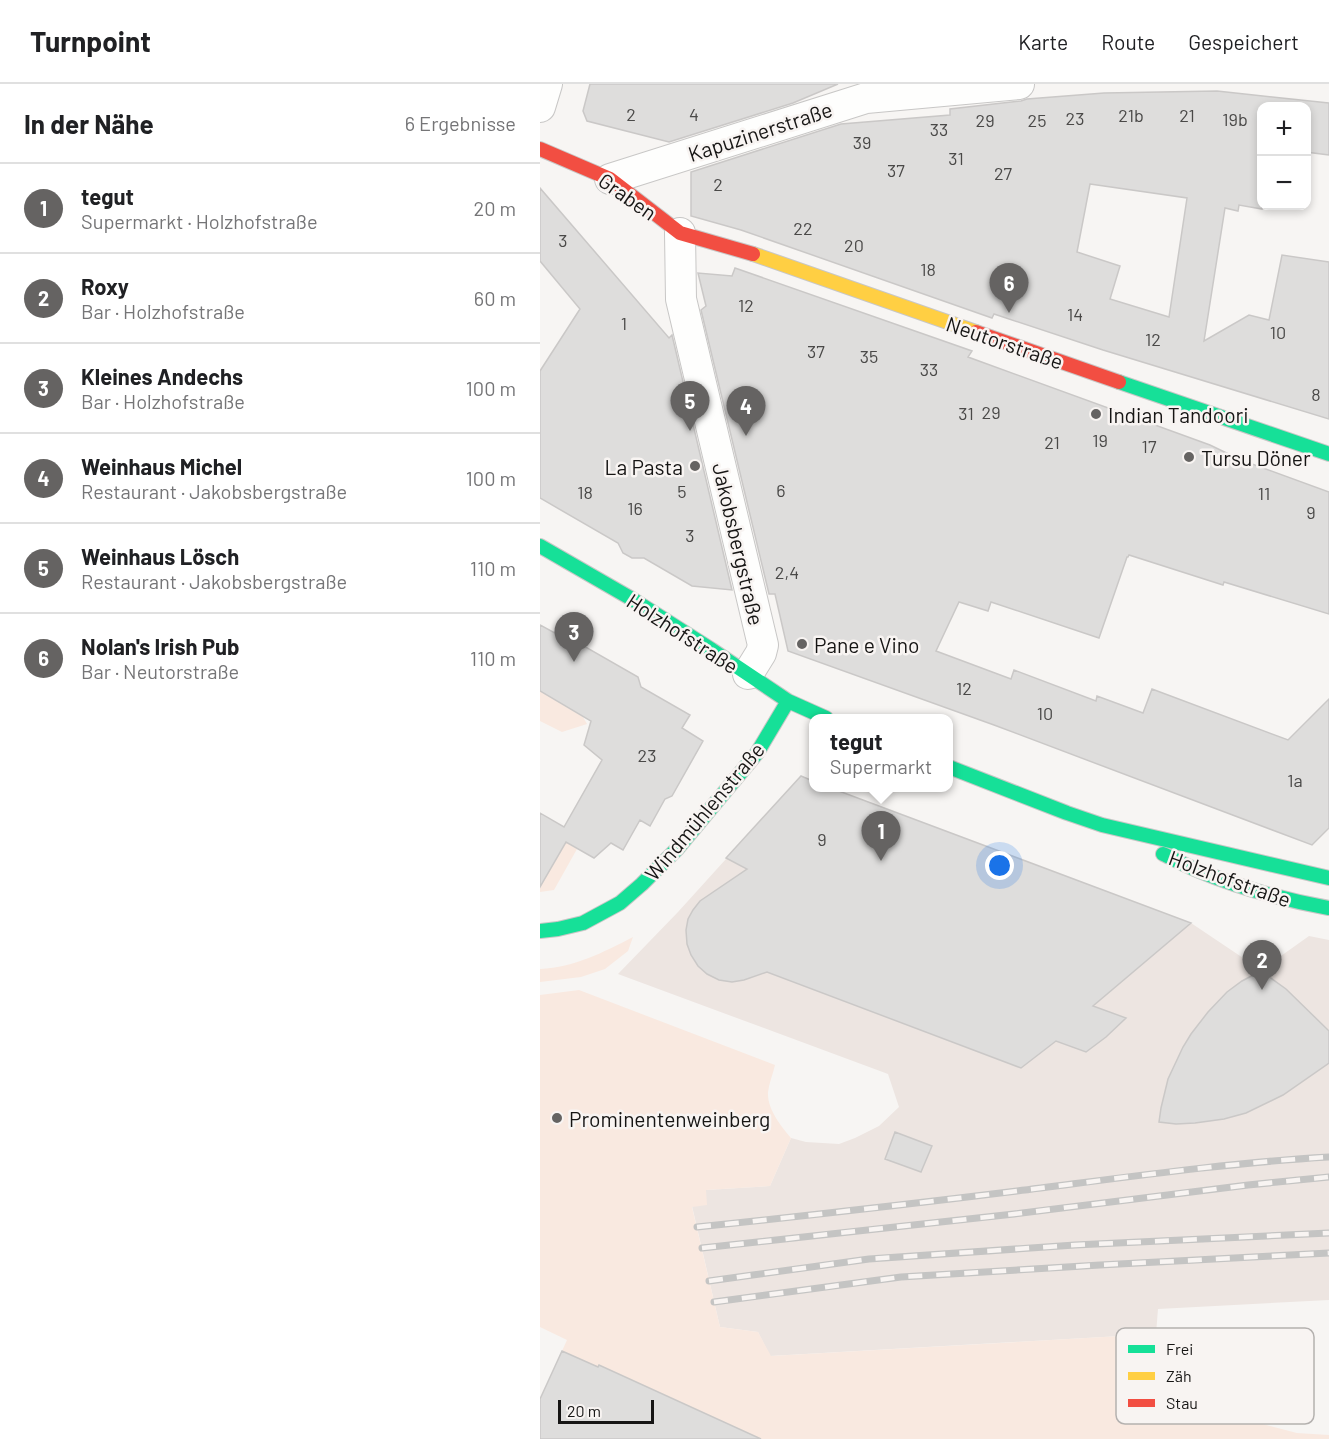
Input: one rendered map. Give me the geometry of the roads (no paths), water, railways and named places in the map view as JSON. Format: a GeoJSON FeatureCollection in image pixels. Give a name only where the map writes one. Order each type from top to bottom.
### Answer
{"type":"FeatureCollection","features":[{"type":"Feature","properties":{"kind":"street"},"geometry":{"type":"LineString","coordinates":[[540,107],[547,84]]}},
{"type":"Feature","properties":{"kind":"street","name":"Kapuzinerstraße"},"geometry":{"type":"LineString","coordinates":[[610,179],[868,91],[1019,84]]}},
{"type":"Feature","properties":{"kind":"street","name":"Graben"},"geometry":{"type":"LineString","coordinates":[[540,149],[610,179],[680,233]]}},
{"type":"Feature","properties":{"kind":"street","name":"Neutorstraße"},"geometry":{"type":"LineString","coordinates":[[680,233],[735,248],[1329,454]]}},
{"type":"Feature","properties":{"kind":"street","name":"Jakobsbergstraße"},"geometry":{"type":"LineString","coordinates":[[680,233],[681,299],[763,645],[761,653],[748,674]]}},
{"type":"Feature","properties":{"kind":"street","name":"Holzhofstraße"},"geometry":{"type":"LineString","coordinates":[[540,546],[632,599],[788,701],[817,714]]}},
{"type":"Feature","properties":{"kind":"street","name":"Windmühlenstraße"},"geometry":{"type":"LineString","coordinates":[[540,931],[583,923],[620,903],[642,884],[678,848],[757,753],[788,701]]}},
{"type":"Feature","properties":{"kind":"street","name":"Holzhofstraße"},"geometry":{"type":"LineString","coordinates":[[953,769],[1102,825],[1328,877]]}},
{"type":"Feature","properties":{"kind":"street","name":"Holzhofstraße"},"geometry":{"type":"LineString","coordinates":[[1102,825],[1202,872],[1250,889],[1315,905]]}},
{"type":"Feature","properties":{"kind":"street"},"geometry":{"type":"LineString","coordinates":[[1315,905],[1328,877]]}},
{"type":"Feature","properties":{"kind":"railway"},"geometry":{"type":"LineString","coordinates":[[697,1227],[937,1201],[1212,1167],[1329,1157]]}},
{"type":"Feature","properties":{"kind":"railway"},"geometry":{"type":"LineString","coordinates":[[702,1248],[1329,1177]]}},
{"type":"Feature","properties":{"kind":"railway"},"geometry":{"type":"LineString","coordinates":[[709,1281],[869,1259],[1075,1245],[1329,1233]]}},
{"type":"Feature","properties":{"kind":"railway"},"geometry":{"type":"LineString","coordinates":[[714,1302],[901,1277],[1329,1253]]}},
{"type":"Feature","properties":{"kind":"place","name":"Nolan's Irish Pub"},"geometry":{"type":"Point","coordinates":[1009,313]}},
{"type":"Feature","properties":{"kind":"place","name":"Indian Tandoori"},"geometry":{"type":"Point","coordinates":[1096,414]}},
{"type":"Feature","properties":{"kind":"place","name":"Weinhaus Lösch"},"geometry":{"type":"Point","coordinates":[690,431]}},
{"type":"Feature","properties":{"kind":"place","name":"Weinhaus Michel"},"geometry":{"type":"Point","coordinates":[746,436]}},
{"type":"Feature","properties":{"kind":"place","name":"Tursu Döner"},"geometry":{"type":"Point","coordinates":[1189,457]}},
{"type":"Feature","properties":{"kind":"place","name":"La Pasta"},"geometry":{"type":"Point","coordinates":[695,466]}},
{"type":"Feature","properties":{"kind":"place","name":"Pane e Vino"},"geometry":{"type":"Point","coordinates":[802,644]}},
{"type":"Feature","properties":{"kind":"place","name":"Kleines Andechs"},"geometry":{"type":"Point","coordinates":[574,662]}},
{"type":"Feature","properties":{"kind":"place","name":"tegut"},"geometry":{"type":"Point","coordinates":[881,861]}},
{"type":"Feature","properties":{"kind":"place","name":"Roxy"},"geometry":{"type":"Point","coordinates":[1262,990]}},
{"type":"Feature","properties":{"kind":"place","name":"Prominentenweinberg"},"geometry":{"type":"Point","coordinates":[557,1118]}}]}
